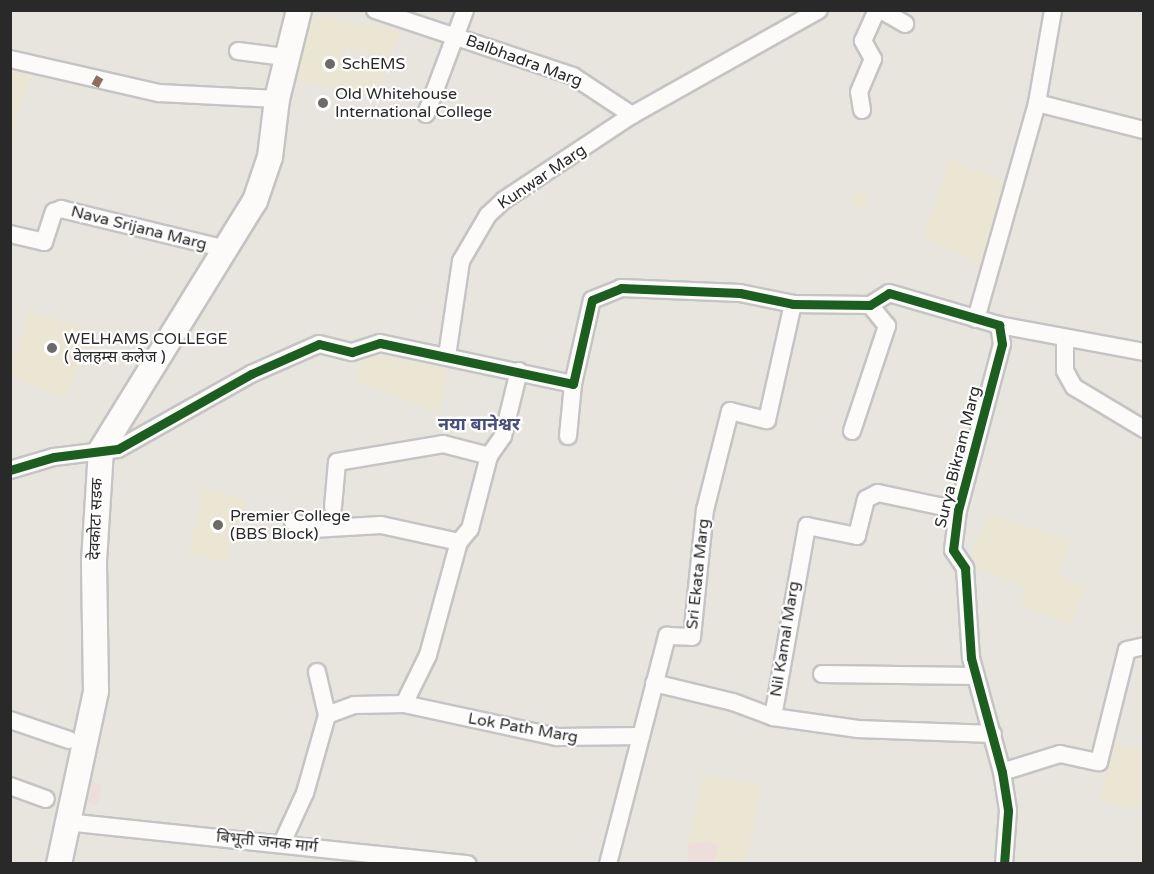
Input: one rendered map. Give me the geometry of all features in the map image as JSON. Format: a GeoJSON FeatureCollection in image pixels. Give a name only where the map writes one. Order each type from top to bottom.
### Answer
{"type":"FeatureCollection","features":[{"type":"Feature","properties":{"kind":"main road","name":"देवकोटा सडक"},"geometry":{"type":"LineString","coordinates":[[59,864],[66,822],[96,691],[94,561],[101,450],[226,249],[266,176],[285,57],[299,10]]}},
{"type":"Feature","properties":{"kind":"street","name":"Balbhadra Marg"},"geometry":{"type":"LineString","coordinates":[[375,10],[454,35],[549,73],[573,76],[632,115]]}},
{"type":"Feature","properties":{"kind":"street"},"geometry":{"type":"LineString","coordinates":[[426,114],[465,10]]}},
{"type":"Feature","properties":{"kind":"street"},"geometry":{"type":"LineString","coordinates":[[632,115],[819,10]]}},
{"type":"Feature","properties":{"kind":"street"},"geometry":{"type":"LineString","coordinates":[[861,110],[859,92],[873,59],[863,41],[879,10],[905,24]]}},
{"type":"Feature","properties":{"kind":"street"},"geometry":{"type":"LineString","coordinates":[[976,319],[1037,103],[1053,10]]}},
{"type":"Feature","properties":{"kind":"street"},"geometry":{"type":"LineString","coordinates":[[238,51],[285,57]]}},
{"type":"Feature","properties":{"kind":"street"},"geometry":{"type":"LineString","coordinates":[[10,59],[159,93],[277,99]]}},
{"type":"Feature","properties":{"kind":"street"},"geometry":{"type":"LineString","coordinates":[[1037,103],[1143,130]]}},
{"type":"Feature","properties":{"kind":"street","name":"Kunwar Marg"},"geometry":{"type":"LineString","coordinates":[[447,356],[461,261],[488,215],[632,115]]}},
{"type":"Feature","properties":{"kind":"street","name":"Nava Srijana Marg"},"geometry":{"type":"LineString","coordinates":[[10,234],[34,241],[47,240],[54,212],[61,209],[226,249]]}},
{"type":"Feature","properties":{"kind":"street"},"geometry":{"type":"LineString","coordinates":[[568,436],[573,384],[592,300],[606,291],[665,287],[793,304],[870,305],[889,293],[999,325],[1143,352]]}},
{"type":"Feature","properties":{"kind":"street","name":"Sri Ekata Marg"},"geometry":{"type":"LineString","coordinates":[[608,864],[667,636],[692,638],[705,510],[730,411],[767,420],[793,304]]}},
{"type":"Feature","properties":{"kind":"street"},"geometry":{"type":"LineString","coordinates":[[852,431],[887,326],[870,305]]}},
{"type":"Feature","properties":{"kind":"street","name":"Surya Bikram Marg"},"geometry":{"type":"LineString","coordinates":[[999,325],[1002,344],[958,510],[953,549],[965,568],[976,676],[1002,772],[1008,811],[1004,864]]}},
{"type":"Feature","properties":{"kind":"street"},"geometry":{"type":"LineString","coordinates":[[1065,338],[1065,371],[1074,387],[1143,429]]}},
{"type":"Feature","properties":{"kind":"street"},"geometry":{"type":"LineString","coordinates":[[10,470],[101,450],[118,449],[251,374],[319,344],[352,352],[380,344],[447,356],[493,370],[519,371],[573,384]]}},
{"type":"Feature","properties":{"kind":"street"},"geometry":{"type":"LineString","coordinates":[[404,704],[428,655],[459,542],[470,529],[489,456],[503,436],[519,371]]}},
{"type":"Feature","properties":{"kind":"street"},"geometry":{"type":"LineString","coordinates":[[333,507],[337,462],[443,444],[489,456]]}},
{"type":"Feature","properties":{"kind":"street","name":"Nil Kamal Marg"},"geometry":{"type":"LineString","coordinates":[[958,510],[878,492],[866,499],[857,536],[807,526],[773,717],[858,729],[993,734]]}},
{"type":"Feature","properties":{"kind":"street"},"geometry":{"type":"LineString","coordinates":[[293,522],[313,529],[381,525],[459,542]]}},
{"type":"Feature","properties":{"kind":"street"},"geometry":{"type":"LineString","coordinates":[[1002,772],[1060,754],[1099,762],[1127,650],[1143,645]]}},
{"type":"Feature","properties":{"kind":"street"},"geometry":{"type":"LineString","coordinates":[[282,843],[305,793],[327,715],[317,672]]}},
{"type":"Feature","properties":{"kind":"street"},"geometry":{"type":"LineString","coordinates":[[822,674],[976,676]]}},
{"type":"Feature","properties":{"kind":"street"},"geometry":{"type":"LineString","coordinates":[[654,683],[733,702],[773,717]]}},
{"type":"Feature","properties":{"kind":"street","name":"Lok Path Marg"},"geometry":{"type":"LineString","coordinates":[[327,715],[354,705],[404,704],[557,737],[641,736]]}},
{"type":"Feature","properties":{"kind":"street"},"geometry":{"type":"LineString","coordinates":[[10,720],[69,740]]}},
{"type":"Feature","properties":{"kind":"street"},"geometry":{"type":"LineString","coordinates":[[10,786],[46,799]]}},
{"type":"Feature","properties":{"kind":"street","name":"बिभूती जनक मार्ग"},"geometry":{"type":"LineString","coordinates":[[66,822],[468,864]]}},
{"type":"Feature","properties":{"kind":"shaded area"},"geometry":{"type":"Polygon","coordinates":[[[309,15],[402,31],[390,57],[340,47],[339,59],[386,69],[377,96],[294,81],[309,15]]]}},
{"type":"Feature","properties":{"kind":"shaded area"},"geometry":{"type":"Polygon","coordinates":[[[10,66],[34,70],[14,124],[11,152],[10,66]]]}},
{"type":"Feature","properties":{"kind":"shaded area"},"geometry":{"type":"Polygon","coordinates":[[[950,160],[1010,183],[987,266],[924,237],[950,160]]]}},
{"type":"Feature","properties":{"kind":"shaded area"},"geometry":{"type":"Polygon","coordinates":[[[859,192],[865,194],[867,200],[865,206],[859,208],[853,206],[851,200],[853,194],[859,192]]]}},
{"type":"Feature","properties":{"kind":"shaded area","name":"WELHAMS COLLEGE ( वेलहम्स कलेज )"},"geometry":{"type":"Polygon","coordinates":[[[28,310],[96,332],[63,398],[11,376],[28,310]]]}},
{"type":"Feature","properties":{"kind":"shaded area"},"geometry":{"type":"Polygon","coordinates":[[[371,354],[448,369],[440,413],[356,381],[361,357],[371,354]]]}},
{"type":"Feature","properties":{"kind":"shaded area","name":"Premier College (BBS Block)"},"geometry":{"type":"Polygon","coordinates":[[[202,489],[246,499],[239,543],[230,543],[229,562],[189,554],[202,489]]]}},
{"type":"Feature","properties":{"kind":"shaded area"},"geometry":{"type":"Polygon","coordinates":[[[988,514],[1072,540],[1059,575],[1086,586],[1070,625],[1020,605],[1027,588],[968,564],[988,514]]]}},
{"type":"Feature","properties":{"kind":"shaded area"},"geometry":{"type":"Polygon","coordinates":[[[1114,743],[1143,749],[1143,812],[1100,800],[1114,743]]]}},
{"type":"Feature","properties":{"kind":"shaded area"},"geometry":{"type":"Polygon","coordinates":[[[703,774],[763,786],[746,863],[713,863],[688,844],[703,774]]]}},
{"type":"Feature","properties":{"kind":"shaded area"},"geometry":{"type":"Polygon","coordinates":[[[77,777],[103,785],[97,805],[71,797],[77,777]]]}},
{"type":"Feature","properties":{"kind":"shaded area"},"geometry":{"type":"Polygon","coordinates":[[[707,841],[719,845],[713,863],[688,863],[688,844],[707,841]]]}},
{"type":"Feature","properties":{"kind":"marked path"},"geometry":{"type":"LineString","coordinates":[[95,86],[100,77]]}},
{"type":"Feature","properties":{"kind":"cycle path"},"geometry":{"type":"LineString","coordinates":[[10,470],[54,457],[118,449],[251,374],[319,344],[352,352],[380,343],[573,384],[592,300],[621,288],[740,293],[793,304],[870,305],[889,293],[999,325],[1002,344],[958,510],[953,550],[965,568],[971,658],[1002,772],[1008,811],[1004,864]]}},
{"type":"Feature","properties":{"kind":"place","name":"SchEMS"},"geometry":{"type":"Point","coordinates":[330,64]}},
{"type":"Feature","properties":{"kind":"place","name":"Old Whitehouse International College"},"geometry":{"type":"Point","coordinates":[323,103]}},
{"type":"Feature","properties":{"kind":"place","name":"WELHAMS COLLEGE ( वेलहम्स कलेज )"},"geometry":{"type":"Point","coordinates":[52,348]}},
{"type":"Feature","properties":{"kind":"place","name":"Premier College (BBS Block)"},"geometry":{"type":"Point","coordinates":[218,525]}},
{"type":"Feature","properties":{"kind":"district","name":"नया बानेश्वर"},"geometry":{"type":"Point","coordinates":[479,424]}}]}
